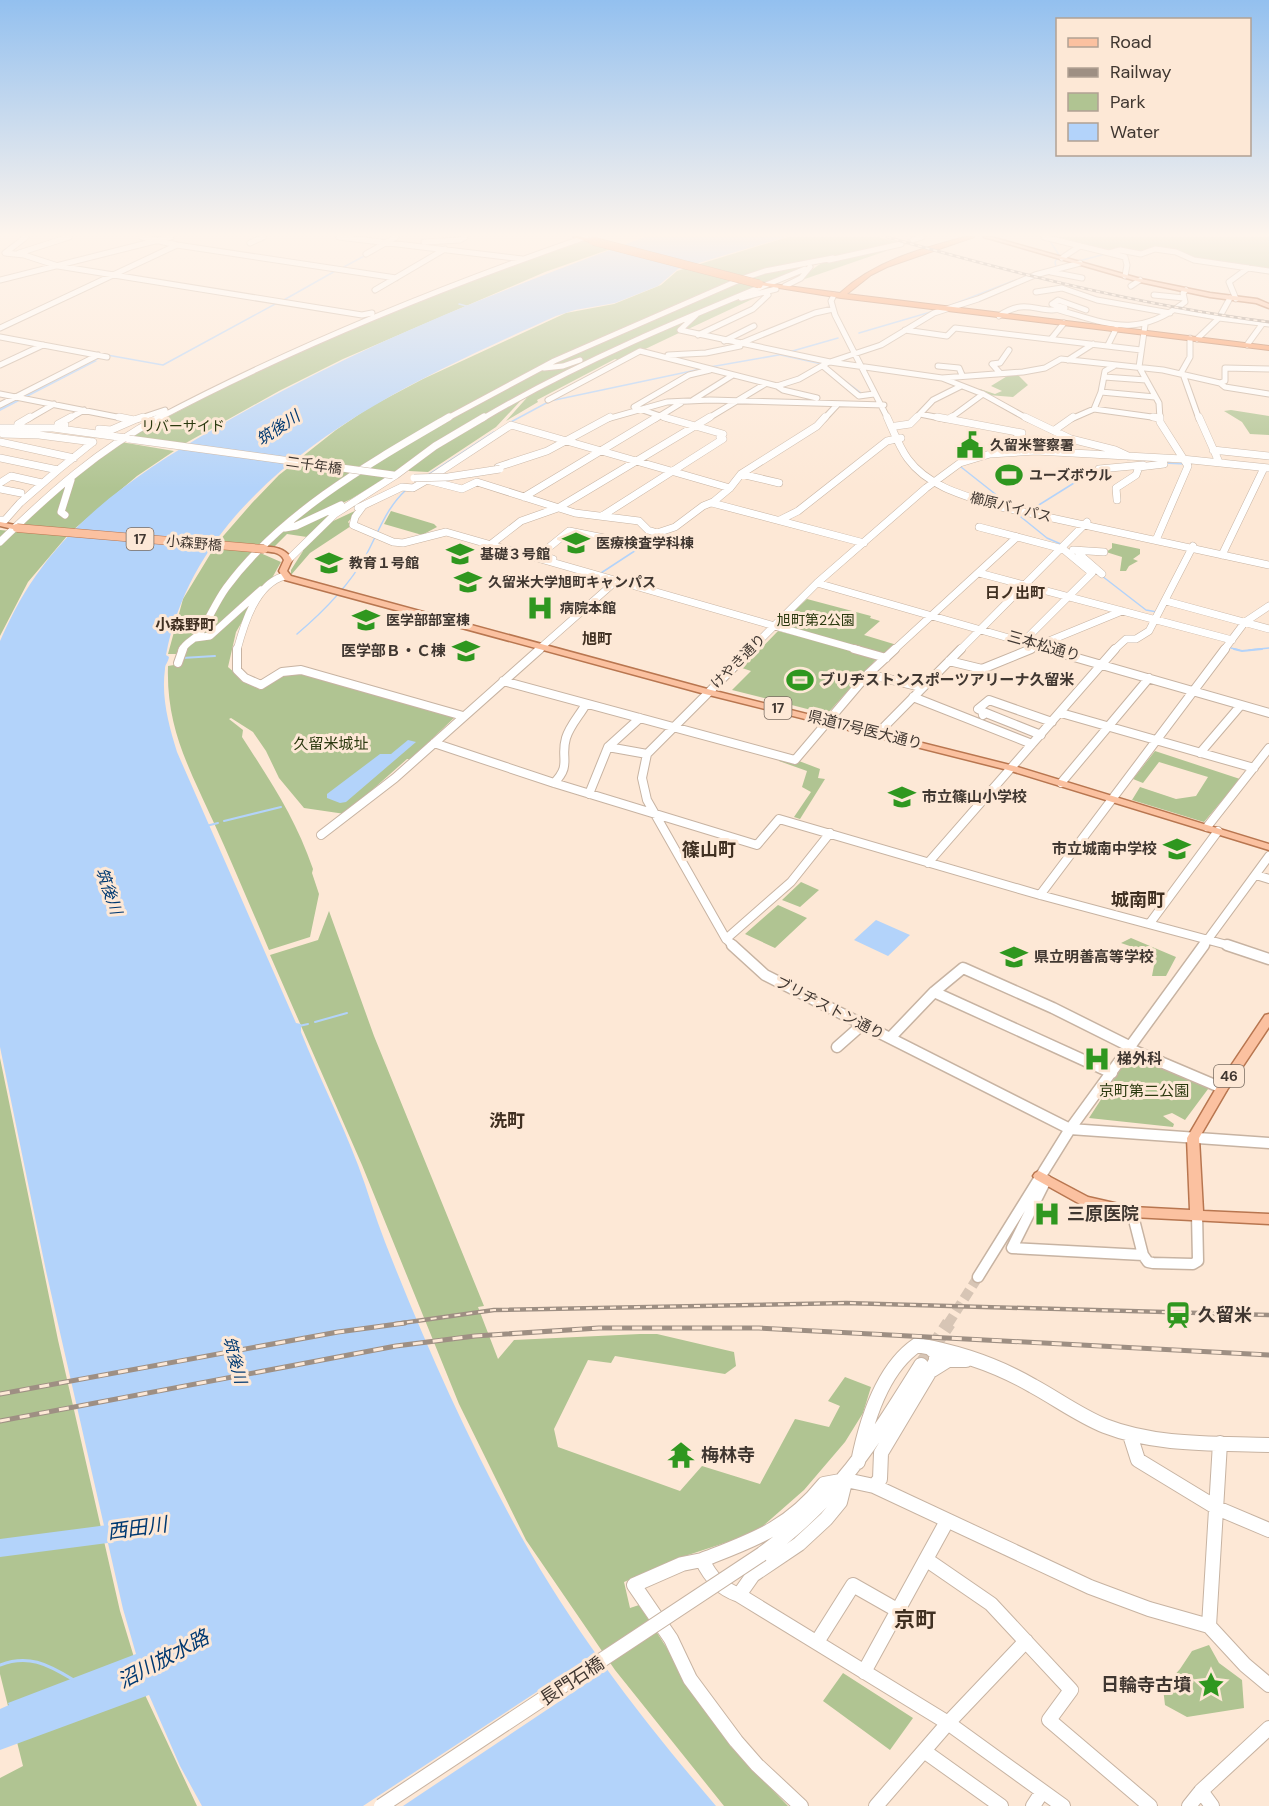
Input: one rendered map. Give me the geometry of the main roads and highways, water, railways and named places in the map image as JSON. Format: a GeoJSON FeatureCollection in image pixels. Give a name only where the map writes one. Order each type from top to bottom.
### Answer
{"type":"FeatureCollection","features":[{"type":"Feature","properties":{"kind":"highway"},"geometry":{"type":"LineString","coordinates":[[1048,321],[1116,330],[1143,329],[1194,339],[1269,348]]}},
{"type":"Feature","properties":{"kind":"main road","name":"小森野橋"},"geometry":{"type":"LineString","coordinates":[[0,522],[16,528],[264,549],[284,553],[288,558],[283,571],[285,576]]}},
{"type":"Feature","properties":{"kind":"main road","name":"県道17号医大通り"},"geometry":{"type":"LineString","coordinates":[[285,576],[708,692],[1011,768],[1269,847]]}},
{"type":"Feature","properties":{"kind":"main road","name":"46"},"geometry":{"type":"LineString","coordinates":[[1197,1214],[1193,1138],[1222,1088],[1267,1024]]}},
{"type":"Feature","properties":{"kind":"main road"},"geometry":{"type":"LineString","coordinates":[[1042,1178],[1085,1201],[1132,1212],[1269,1219]]}},
{"type":"Feature","properties":{"kind":"water"},"geometry":{"type":"Polygon","coordinates":[[[544,321],[436,372],[375,405],[318,442],[265,485],[220,534],[187,591],[166,655],[169,657],[165,667],[164,691],[169,722],[177,752],[296,1023],[301,1024],[301,1032],[362,1175],[381,1233],[416,1318],[484,1466],[543,1574],[588,1643],[663,1743],[716,1806],[202,1806],[180,1766],[149,1695],[0,1750],[0,1709],[9,1705],[8,1703],[136,1654],[123,1609],[46,1271],[0,1047],[0,641],[14,611],[36,575],[79,525],[120,490],[165,458],[264,401],[317,373],[425,323],[544,321]]]}},
{"type":"Feature","properties":{"kind":"water"},"geometry":{"type":"Polygon","coordinates":[[[408,740],[416,742],[346,802],[340,803],[327,798],[327,794],[380,754],[391,754],[408,740]]]}},
{"type":"Feature","properties":{"kind":"water"},"geometry":{"type":"Polygon","coordinates":[[[876,920],[910,935],[888,956],[854,940],[876,920]]]}},
{"type":"Feature","properties":{"kind":"waterway"},"geometry":{"type":"LineString","coordinates":[[107,355],[163,365],[243,321]]}},
{"type":"Feature","properties":{"kind":"waterway"},"geometry":{"type":"LineString","coordinates":[[859,333],[899,321]]}},
{"type":"Feature","properties":{"kind":"waterway"},"geometry":{"type":"LineString","coordinates":[[789,352],[838,338]]}},
{"type":"Feature","properties":{"kind":"waterway"},"geometry":{"type":"LineString","coordinates":[[710,367],[784,354]]}},
{"type":"Feature","properties":{"kind":"waterway"},"geometry":{"type":"LineString","coordinates":[[781,355],[822,364]]}},
{"type":"Feature","properties":{"kind":"waterway"},"geometry":{"type":"LineString","coordinates":[[93,361],[99,358]]}},
{"type":"Feature","properties":{"kind":"waterway"},"geometry":{"type":"LineString","coordinates":[[0,408],[93,361]]}},
{"type":"Feature","properties":{"kind":"waterway"},"geometry":{"type":"LineString","coordinates":[[509,423],[550,401],[701,369]]}},
{"type":"Feature","properties":{"kind":"waterway"},"geometry":{"type":"LineString","coordinates":[[844,380],[861,393]]}},
{"type":"Feature","properties":{"kind":"waterway"},"geometry":{"type":"LineString","coordinates":[[428,475],[494,432]]}},
{"type":"Feature","properties":{"kind":"waterway"},"geometry":{"type":"LineString","coordinates":[[1164,463],[1185,464]]}},
{"type":"Feature","properties":{"kind":"waterway"},"geometry":{"type":"LineString","coordinates":[[961,467],[999,497]]}},
{"type":"Feature","properties":{"kind":"waterway"},"geometry":{"type":"LineString","coordinates":[[1034,508],[1082,478],[1099,471]]}},
{"type":"Feature","properties":{"kind":"waterway"},"geometry":{"type":"LineString","coordinates":[[297,634],[351,579],[387,513],[406,490]]}},
{"type":"Feature","properties":{"kind":"waterway"},"geometry":{"type":"LineString","coordinates":[[1024,514],[1021,517],[1047,538],[1063,545]]}},
{"type":"Feature","properties":{"kind":"waterway"},"geometry":{"type":"LineString","coordinates":[[601,573],[656,537]]}},
{"type":"Feature","properties":{"kind":"waterway"},"geometry":{"type":"LineString","coordinates":[[1102,576],[1146,610],[1157,612]]}},
{"type":"Feature","properties":{"kind":"waterway"},"geometry":{"type":"LineString","coordinates":[[1231,648],[1239,650]]}},
{"type":"Feature","properties":{"kind":"waterway"},"geometry":{"type":"LineString","coordinates":[[1249,650],[1269,648]]}},
{"type":"Feature","properties":{"kind":"waterway"},"geometry":{"type":"LineString","coordinates":[[1234,649],[1242,651],[1262,649]]}},
{"type":"Feature","properties":{"kind":"waterway"},"geometry":{"type":"LineString","coordinates":[[182,658],[215,656]]}},
{"type":"Feature","properties":{"kind":"waterway"},"geometry":{"type":"LineString","coordinates":[[224,821],[281,807]]}},
{"type":"Feature","properties":{"kind":"waterway"},"geometry":{"type":"LineString","coordinates":[[206,826],[218,823]]}},
{"type":"Feature","properties":{"kind":"waterway"},"geometry":{"type":"LineString","coordinates":[[315,1022],[347,1013]]}},
{"type":"Feature","properties":{"kind":"waterway"},"geometry":{"type":"LineString","coordinates":[[299,1026],[308,1024]]}},
{"type":"Feature","properties":{"kind":"waterway","name":"西田川"},"geometry":{"type":"LineString","coordinates":[[0,1548],[123,1532]]}},
{"type":"Feature","properties":{"kind":"waterway"},"geometry":{"type":"LineString","coordinates":[[0,1665],[20,1660],[37,1662],[72,1679]]}},
{"type":"Feature","properties":{"kind":"tunnel"},"geometry":{"type":"LineString","coordinates":[[948,1324],[978,1277]]}},
{"type":"Feature","properties":{"kind":"tunnel"},"geometry":{"type":"LineString","coordinates":[[921,1365],[949,1323]]}},
{"type":"Feature","properties":{"kind":"railway"},"geometry":{"type":"LineString","coordinates":[[1264,321],[1269,322]]}},
{"type":"Feature","properties":{"kind":"railway"},"geometry":{"type":"LineString","coordinates":[[395,1324],[494,1310],[846,1303],[1269,1315]]}},
{"type":"Feature","properties":{"kind":"railway"},"geometry":{"type":"LineString","coordinates":[[0,1394],[338,1332],[405,1323]]}},
{"type":"Feature","properties":{"kind":"railway"},"geometry":{"type":"LineString","coordinates":[[0,1421],[396,1346],[475,1336],[599,1328],[759,1328],[1269,1355]]}},
{"type":"Feature","properties":{"kind":"place","name":"久留米警察署"},"geometry":{"type":"Point","coordinates":[970,445]}},
{"type":"Feature","properties":{"kind":"place","name":"ユーズボウル"},"geometry":{"type":"Point","coordinates":[1009,475]}},
{"type":"Feature","properties":{"kind":"place","name":"医療検査学科棟"},"geometry":{"type":"Point","coordinates":[576,543]}},
{"type":"Feature","properties":{"kind":"place","name":"基礎３号館"},"geometry":{"type":"Point","coordinates":[460,554]}},
{"type":"Feature","properties":{"kind":"place","name":"教育１号館"},"geometry":{"type":"Point","coordinates":[329,563]}},
{"type":"Feature","properties":{"kind":"place","name":"久留米大学旭町キャンパス"},"geometry":{"type":"Point","coordinates":[468,582]}},
{"type":"Feature","properties":{"kind":"place","name":"病院本館"},"geometry":{"type":"Point","coordinates":[540,608]}},
{"type":"Feature","properties":{"kind":"place","name":"医学部部室棟"},"geometry":{"type":"Point","coordinates":[366,620]}},
{"type":"Feature","properties":{"kind":"place","name":"医学部Ｂ・Ｃ棟"},"geometry":{"type":"Point","coordinates":[466,651]}},
{"type":"Feature","properties":{"kind":"place","name":"ブリヂストンスポーツアリーナ久留米"},"geometry":{"type":"Point","coordinates":[800,680]}},
{"type":"Feature","properties":{"kind":"place","name":"市立篠山小学校"},"geometry":{"type":"Point","coordinates":[902,797]}},
{"type":"Feature","properties":{"kind":"place","name":"市立城南中学校"},"geometry":{"type":"Point","coordinates":[1177,849]}},
{"type":"Feature","properties":{"kind":"place","name":"県立明善高等学校"},"geometry":{"type":"Point","coordinates":[1014,957]}},
{"type":"Feature","properties":{"kind":"place","name":"梯外科"},"geometry":{"type":"Point","coordinates":[1097,1059]}},
{"type":"Feature","properties":{"kind":"place","name":"三原医院"},"geometry":{"type":"Point","coordinates":[1047,1214]}},
{"type":"Feature","properties":{"kind":"place","name":"久留米"},"geometry":{"type":"Point","coordinates":[1178,1315]}},
{"type":"Feature","properties":{"kind":"place","name":"梅林寺"},"geometry":{"type":"Point","coordinates":[681,1455]}},
{"type":"Feature","properties":{"kind":"place","name":"日輪寺古墳"},"geometry":{"type":"Point","coordinates":[1211,1685]}},
{"type":"Feature","properties":{"kind":"district","name":"日ノ出町"},"geometry":{"type":"Point","coordinates":[1015,593]}},
{"type":"Feature","properties":{"kind":"district","name":"小森野町"},"geometry":{"type":"Point","coordinates":[185,625]}},
{"type":"Feature","properties":{"kind":"district","name":"旭町"},"geometry":{"type":"Point","coordinates":[597,639]}},
{"type":"Feature","properties":{"kind":"district","name":"篠山町"},"geometry":{"type":"Point","coordinates":[709,850]}},
{"type":"Feature","properties":{"kind":"district","name":"城南町"},"geometry":{"type":"Point","coordinates":[1138,900]}},
{"type":"Feature","properties":{"kind":"district","name":"洗町"},"geometry":{"type":"Point","coordinates":[507,1121]}},
{"type":"Feature","properties":{"kind":"district","name":"京町"},"geometry":{"type":"Point","coordinates":[915,1620]}},
{"type":"Feature","properties":{"kind":"park label","name":"リバーサイド"},"geometry":{"type":"Point","coordinates":[183,426]}},
{"type":"Feature","properties":{"kind":"park label","name":"旭町第2公園"},"geometry":{"type":"Point","coordinates":[816,620]}},
{"type":"Feature","properties":{"kind":"park label","name":"久留米城址"},"geometry":{"type":"Point","coordinates":[331,744]}},
{"type":"Feature","properties":{"kind":"park label","name":"京町第二公園"},"geometry":{"type":"Point","coordinates":[1144,1091]}},
{"type":"Feature","properties":{"kind":"water label","name":"筑後川"},"geometry":{"type":"Point","coordinates":[278,428]}},
{"type":"Feature","properties":{"kind":"water label","name":"筑後川"},"geometry":{"type":"Point","coordinates":[109,891]}},
{"type":"Feature","properties":{"kind":"water label","name":"筑後川"},"geometry":{"type":"Point","coordinates":[235,1360]}},
{"type":"Feature","properties":{"kind":"water label","name":"沼川放水路"},"geometry":{"type":"Point","coordinates":[163,1659]}}]}
